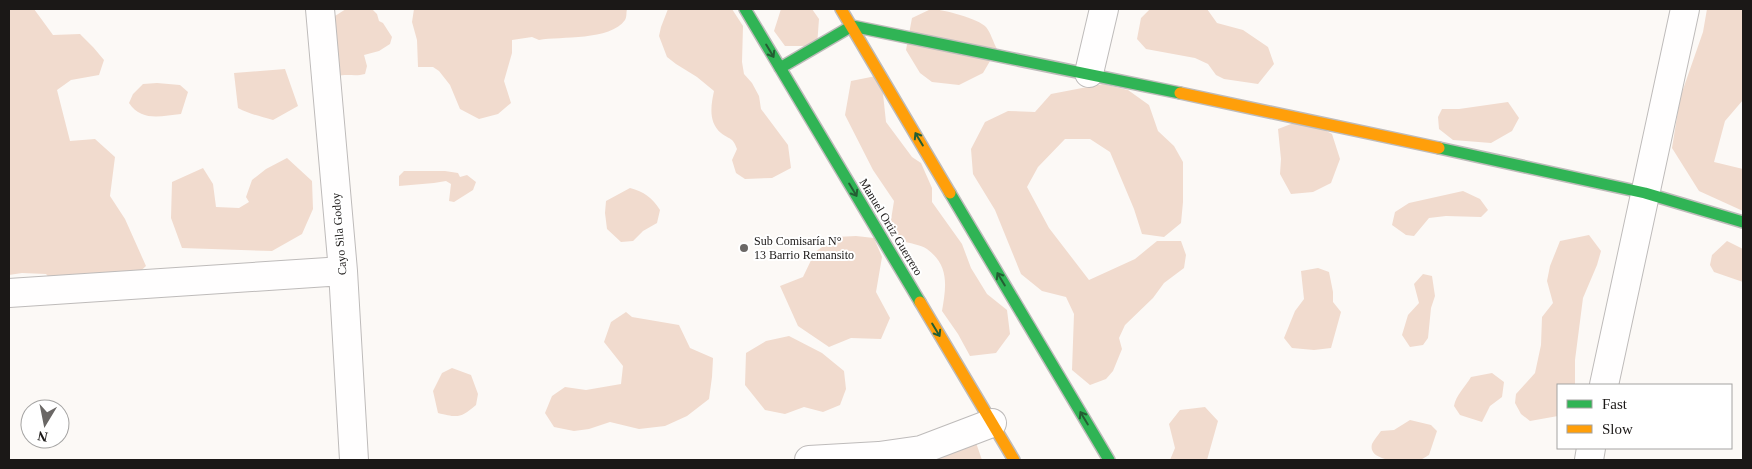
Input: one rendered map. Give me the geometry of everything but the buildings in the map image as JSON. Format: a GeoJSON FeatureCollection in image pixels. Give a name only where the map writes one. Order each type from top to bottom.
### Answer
{"type":"FeatureCollection","features":[{"type":"Feature","properties":{"kind":"street","name":"Cayo Sila Godoy"},"geometry":{"type":"LineString","coordinates":[[320,9],[343,271],[354,460]]}},
{"type":"Feature","properties":{"kind":"street","name":"Manuel Ortiz Guerrero"},"geometry":{"type":"LineString","coordinates":[[744,9],[1014,460]]}},
{"type":"Feature","properties":{"kind":"street"},"geometry":{"type":"LineString","coordinates":[[842,9],[1109,460]]}},
{"type":"Feature","properties":{"kind":"street"},"geometry":{"type":"LineString","coordinates":[[1089,73],[1104,9]]}},
{"type":"Feature","properties":{"kind":"street"},"geometry":{"type":"LineString","coordinates":[[1604,384],[1685,9]]}},
{"type":"Feature","properties":{"kind":"street"},"geometry":{"type":"LineString","coordinates":[[780,68],[852,26],[1089,73],[1645,193],[1743,222]]}},
{"type":"Feature","properties":{"kind":"street"},"geometry":{"type":"LineString","coordinates":[[9,293],[343,271]]}},
{"type":"Feature","properties":{"kind":"street"},"geometry":{"type":"LineString","coordinates":[[809,460],[922,455],[992,423]]}},
{"type":"Feature","properties":{"kind":"shaded area"},"geometry":{"type":"Polygon","coordinates":[[[9,9],[34,9],[53,35],[80,34],[104,60],[99,75],[71,80],[57,90],[70,141],[95,139],[115,157],[110,196],[125,219],[146,266],[108,301],[69,300],[46,274],[22,273],[9,275],[9,9]]]}},
{"type":"Feature","properties":{"kind":"shaded area"},"geometry":{"type":"Polygon","coordinates":[[[346,9],[372,9],[392,37],[390,44],[379,51],[364,55],[367,66],[365,74],[336,77],[327,21],[346,9]]]}},
{"type":"Feature","properties":{"kind":"shaded area"},"geometry":{"type":"Polygon","coordinates":[[[414,9],[627,9],[626,19],[618,27],[597,35],[539,40],[532,37],[512,40],[512,53],[504,81],[511,103],[498,114],[479,119],[460,109],[450,85],[439,71],[433,67],[418,67],[417,40],[412,22],[414,9]]]}},
{"type":"Feature","properties":{"kind":"shaded area"},"geometry":{"type":"Polygon","coordinates":[[[668,9],[732,9],[743,26],[742,62],[744,74],[752,83],[759,96],[761,109],[788,145],[791,168],[772,178],[745,179],[736,173],[732,160],[737,149],[736,145],[717,129],[712,119],[711,108],[714,91],[667,57],[659,36],[668,9]]]}},
{"type":"Feature","properties":{"kind":"shaded area"},"geometry":{"type":"Polygon","coordinates":[[[781,9],[812,9],[819,19],[817,46],[785,46],[774,31],[781,9]]]}},
{"type":"Feature","properties":{"kind":"shaded area"},"geometry":{"type":"Polygon","coordinates":[[[931,9],[960,15],[986,27],[997,49],[983,73],[959,85],[932,82],[920,73],[906,50],[912,18],[931,9]]]}},
{"type":"Feature","properties":{"kind":"shaded area"},"geometry":{"type":"Polygon","coordinates":[[[1150,9],[1207,9],[1217,23],[1243,30],[1268,47],[1274,64],[1258,84],[1224,79],[1216,75],[1208,64],[1195,58],[1146,49],[1137,39],[1141,18],[1150,9]]]}},
{"type":"Feature","properties":{"kind":"shaded area"},"geometry":{"type":"Polygon","coordinates":[[[1707,9],[1743,9],[1743,100],[1725,121],[1714,162],[1743,169],[1743,211],[1699,191],[1672,148],[1680,98],[1703,32],[1707,9]]]}},
{"type":"Feature","properties":{"kind":"shaded area"},"geometry":{"type":"Polygon","coordinates":[[[285,69],[298,106],[273,120],[238,108],[234,73],[285,69]]]}},
{"type":"Feature","properties":{"kind":"shaded area"},"geometry":{"type":"Polygon","coordinates":[[[881,75],[886,122],[912,157],[921,163],[932,188],[932,202],[962,244],[971,268],[987,294],[1007,310],[1010,334],[996,353],[970,356],[942,311],[945,277],[940,262],[927,249],[901,241],[891,220],[894,201],[873,170],[845,115],[851,81],[881,75]]]}},
{"type":"Feature","properties":{"kind":"shaded area"},"geometry":{"type":"Polygon","coordinates":[[[143,84],[180,85],[188,92],[181,114],[146,115],[134,109],[129,103],[133,94],[143,84]]]}},
{"type":"Feature","properties":{"kind":"shaded area"},"geometry":{"type":"Polygon","coordinates":[[[1103,84],[1128,90],[1149,105],[1158,131],[1174,146],[1183,162],[1181,223],[1164,237],[1142,234],[1134,209],[1110,152],[1090,139],[1065,139],[1038,167],[1027,187],[1049,228],[1089,280],[1135,259],[1157,241],[1181,241],[1186,255],[1184,268],[1164,283],[1153,298],[1125,325],[1119,338],[1122,349],[1113,371],[1106,379],[1090,385],[1072,370],[1074,314],[1066,297],[1042,291],[1021,274],[995,210],[973,174],[971,149],[985,122],[1008,111],[1035,112],[1051,94],[1103,84]]]}},
{"type":"Feature","properties":{"kind":"shaded area"},"geometry":{"type":"Polygon","coordinates":[[[1508,102],[1519,118],[1512,131],[1491,143],[1453,140],[1439,129],[1438,117],[1442,109],[1459,109],[1508,102]]]}},
{"type":"Feature","properties":{"kind":"shaded area"},"geometry":{"type":"Polygon","coordinates":[[[1304,119],[1332,134],[1340,159],[1331,183],[1313,192],[1291,194],[1280,174],[1281,159],[1278,129],[1304,119]]]}},
{"type":"Feature","properties":{"kind":"shaded area"},"geometry":{"type":"Polygon","coordinates":[[[287,158],[312,181],[313,209],[302,234],[272,251],[182,248],[171,218],[172,182],[203,168],[213,184],[216,207],[239,208],[249,202],[246,197],[252,180],[266,169],[287,158]]]}},
{"type":"Feature","properties":{"kind":"shaded area"},"geometry":{"type":"Polygon","coordinates":[[[404,171],[445,171],[458,173],[460,177],[467,175],[476,182],[473,190],[454,202],[449,201],[451,184],[446,181],[399,186],[399,176],[404,171]]]}},
{"type":"Feature","properties":{"kind":"shaded area"},"geometry":{"type":"Polygon","coordinates":[[[630,188],[647,196],[660,210],[657,223],[643,231],[633,241],[621,242],[607,229],[606,201],[630,188]]]}},
{"type":"Feature","properties":{"kind":"shaded area"},"geometry":{"type":"Polygon","coordinates":[[[1463,191],[1480,199],[1488,210],[1481,217],[1446,216],[1429,218],[1414,236],[1406,235],[1392,225],[1395,212],[1409,203],[1463,191]]]}},
{"type":"Feature","properties":{"kind":"shaded area"},"geometry":{"type":"Polygon","coordinates":[[[1589,235],[1601,251],[1583,298],[1575,360],[1575,384],[1557,384],[1557,416],[1530,421],[1521,414],[1515,403],[1516,394],[1535,373],[1541,345],[1542,317],[1553,303],[1547,281],[1550,266],[1560,241],[1589,235]]]}},
{"type":"Feature","properties":{"kind":"shaded area"},"geometry":{"type":"Polygon","coordinates":[[[856,236],[874,238],[882,257],[876,292],[890,318],[881,339],[851,338],[829,347],[798,326],[780,286],[803,277],[815,252],[836,237],[856,236]]]}},
{"type":"Feature","properties":{"kind":"shaded area"},"geometry":{"type":"Polygon","coordinates":[[[1727,241],[1743,249],[1743,282],[1714,272],[1710,265],[1712,255],[1727,241]]]}},
{"type":"Feature","properties":{"kind":"shaded area"},"geometry":{"type":"Polygon","coordinates":[[[1318,268],[1329,272],[1333,302],[1341,312],[1331,348],[1314,350],[1292,348],[1284,338],[1295,311],[1304,299],[1301,271],[1318,268]]]}},
{"type":"Feature","properties":{"kind":"shaded area"},"geometry":{"type":"Polygon","coordinates":[[[1423,274],[1432,276],[1435,296],[1431,308],[1428,338],[1423,345],[1410,347],[1402,335],[1408,315],[1419,303],[1414,284],[1423,274]]]}},
{"type":"Feature","properties":{"kind":"shaded area"},"geometry":{"type":"Polygon","coordinates":[[[626,312],[632,317],[679,325],[690,348],[713,358],[709,399],[687,416],[665,426],[639,429],[610,422],[589,429],[574,431],[554,427],[545,413],[552,396],[565,387],[586,390],[621,384],[623,366],[604,342],[611,322],[626,312]]]}},
{"type":"Feature","properties":{"kind":"shaded area"},"geometry":{"type":"Polygon","coordinates":[[[789,336],[822,353],[844,371],[846,389],[840,405],[823,412],[804,407],[785,414],[765,410],[745,385],[746,353],[766,341],[789,336]]]}},
{"type":"Feature","properties":{"kind":"shaded area"},"geometry":{"type":"Polygon","coordinates":[[[452,368],[471,375],[478,394],[476,405],[459,416],[438,413],[433,391],[442,373],[452,368]]]}},
{"type":"Feature","properties":{"kind":"shaded area"},"geometry":{"type":"Polygon","coordinates":[[[1492,373],[1504,382],[1502,397],[1490,406],[1482,422],[1460,415],[1454,406],[1455,402],[1471,377],[1492,373]]]}},
{"type":"Feature","properties":{"kind":"shaded area"},"geometry":{"type":"Polygon","coordinates":[[[1205,407],[1218,421],[1207,460],[1170,460],[1175,448],[1169,424],[1180,410],[1205,407]]]}},
{"type":"Feature","properties":{"kind":"shaded area"},"geometry":{"type":"Polygon","coordinates":[[[1410,420],[1431,425],[1437,431],[1429,455],[1419,460],[1406,461],[1389,460],[1376,455],[1372,450],[1372,444],[1381,431],[1394,430],[1410,420]]]}},
{"type":"Feature","properties":{"kind":"shaded area"},"geometry":{"type":"Polygon","coordinates":[[[974,437],[982,460],[937,460],[938,446],[974,437]]]}},
{"type":"Feature","properties":{"kind":"traffic: fast"},"geometry":{"type":"LineString","coordinates":[[745,9],[920,302]]}},
{"type":"Feature","properties":{"kind":"traffic: fast"},"geometry":{"type":"LineString","coordinates":[[780,68],[852,26],[1180,93]]}},
{"type":"Feature","properties":{"kind":"traffic: fast"},"geometry":{"type":"LineString","coordinates":[[1439,148],[1645,193],[1743,222]]}},
{"type":"Feature","properties":{"kind":"traffic: fast"},"geometry":{"type":"LineString","coordinates":[[950,193],[1109,460]]}},
{"type":"Feature","properties":{"kind":"traffic: slow"},"geometry":{"type":"LineString","coordinates":[[841,9],[950,193]]}},
{"type":"Feature","properties":{"kind":"traffic: slow"},"geometry":{"type":"LineString","coordinates":[[1180,93],[1439,148]]}},
{"type":"Feature","properties":{"kind":"traffic: slow"},"geometry":{"type":"LineString","coordinates":[[920,302],[1014,460]]}},
{"type":"Feature","properties":{"kind":"place","name":"Sub Comisaría N° 13 Barrio Remansito"},"geometry":{"type":"Point","coordinates":[744,248]}}]}
